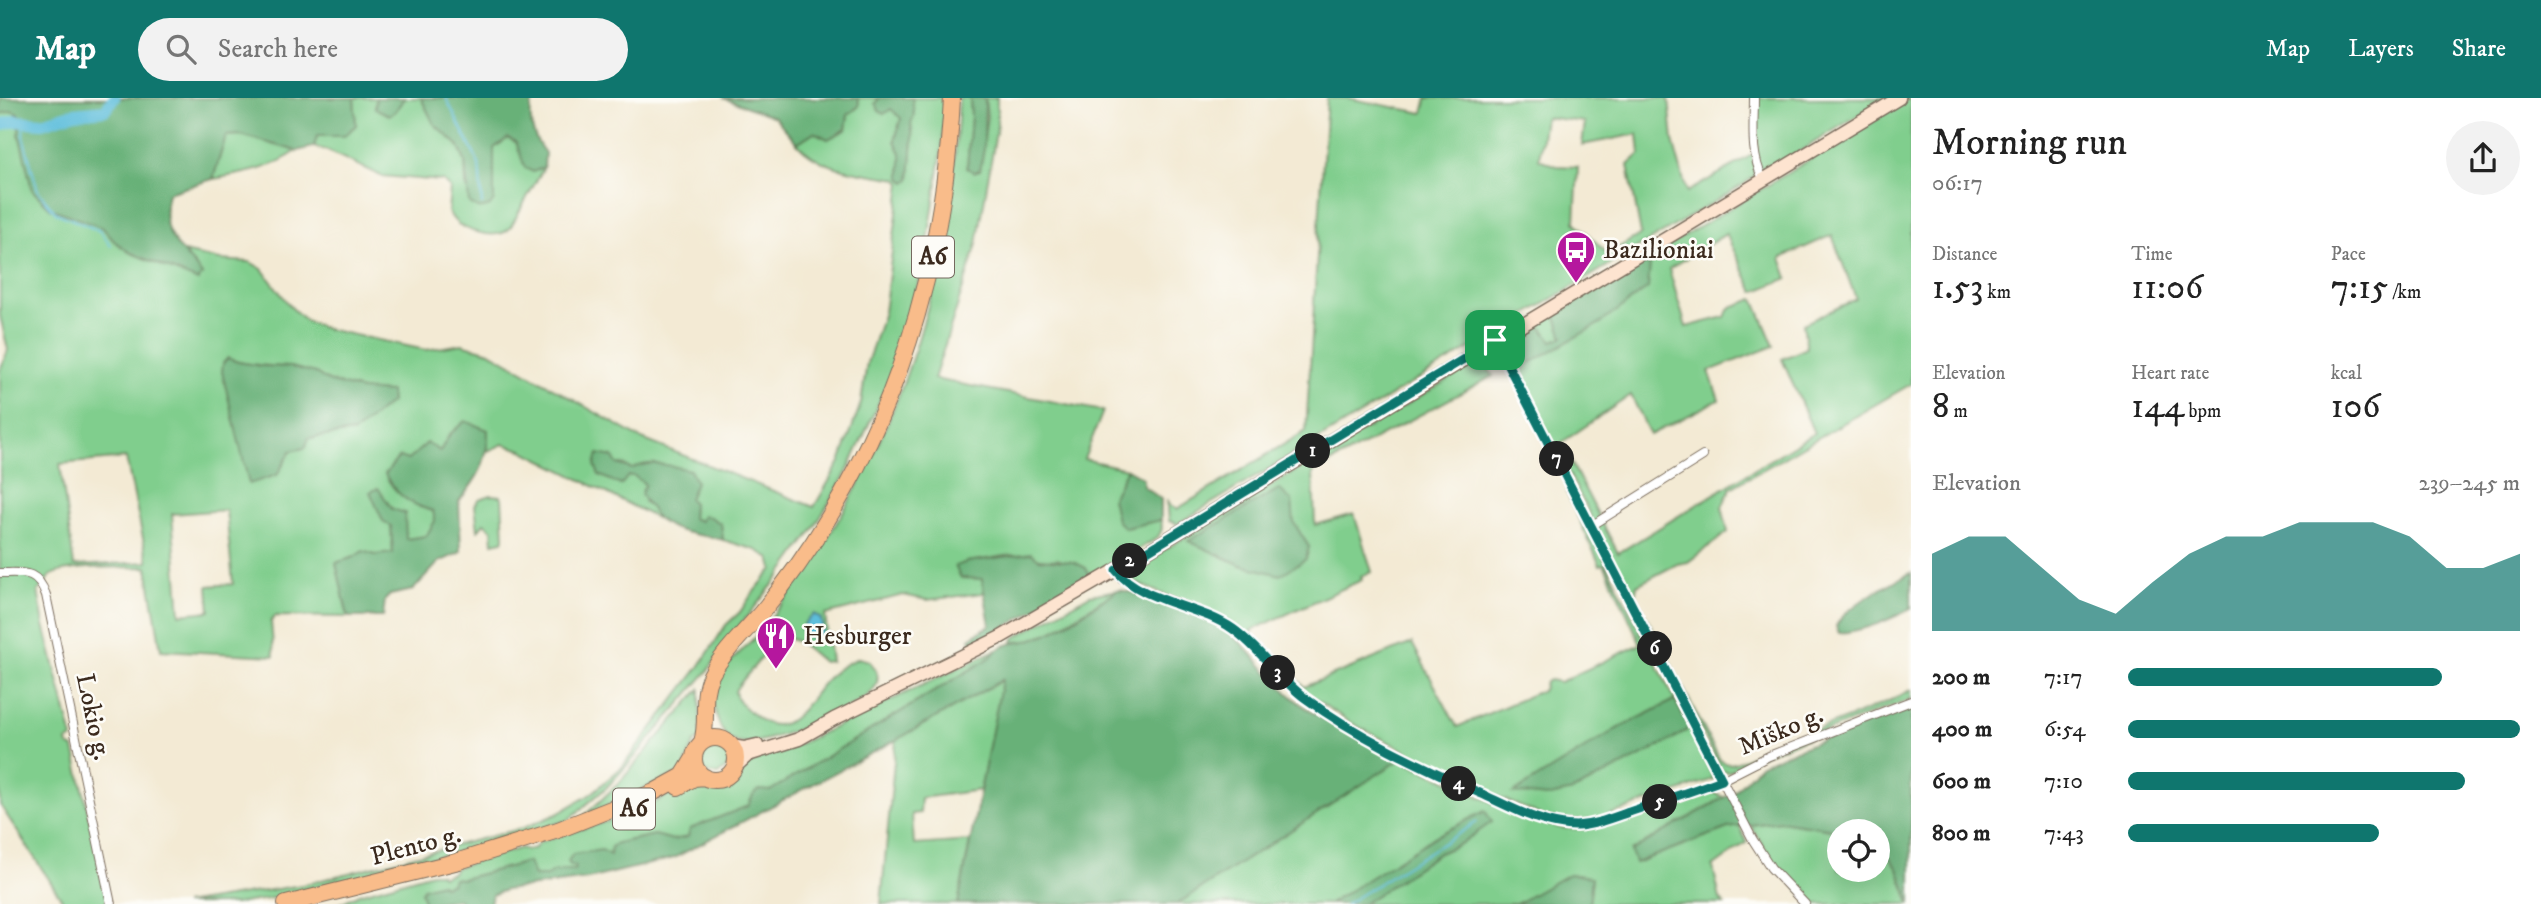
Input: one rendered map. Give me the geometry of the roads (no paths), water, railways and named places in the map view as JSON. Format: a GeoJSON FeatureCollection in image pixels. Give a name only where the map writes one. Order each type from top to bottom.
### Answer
{"type":"FeatureCollection","features":[{"type":"Feature","properties":{"kind":"highway","name":"A6"},"geometry":{"type":"LineString","coordinates":[[702,742],[706,731],[704,697],[707,686],[718,666],[777,592],[828,520],[860,462],[884,410],[909,344],[932,260],[947,168],[952,98]]}},
{"type":"Feature","properties":{"kind":"highway"},"geometry":{"type":"LineString","coordinates":[[707,686],[713,726],[727,743],[736,756],[734,768],[724,777],[705,777],[697,769],[694,758],[702,742],[716,738],[727,743]]}},
{"type":"Feature","properties":{"kind":"highway","name":"Plento g."},"geometry":{"type":"LineString","coordinates":[[558,830],[654,792],[683,776],[694,758]]}},
{"type":"Feature","properties":{"kind":"highway","name":"Plento g."},"geometry":{"type":"LineString","coordinates":[[286,904],[459,861],[629,811],[651,802],[687,781],[705,777]]}},
{"type":"Feature","properties":{"kind":"main road"},"geometry":{"type":"LineString","coordinates":[[734,768],[748,755],[799,739],[1001,637],[1899,98]]}},
{"type":"Feature","properties":{"kind":"main road"},"geometry":{"type":"LineString","coordinates":[[727,743],[744,748],[764,744],[834,719]]}},
{"type":"Feature","properties":{"kind":"street"},"geometry":{"type":"LineString","coordinates":[[1754,98],[1754,153],[1763,179]]}},
{"type":"Feature","properties":{"kind":"street"},"geometry":{"type":"LineString","coordinates":[[1495,340],[1752,840],[1771,868],[1805,904]]}},
{"type":"Feature","properties":{"kind":"street"},"geometry":{"type":"LineString","coordinates":[[1591,526],[1703,456]]}},
{"type":"Feature","properties":{"kind":"street","name":"Miško g."},"geometry":{"type":"LineString","coordinates":[[1116,570],[1122,578],[1139,589],[1205,614],[1235,630],[1304,697],[1344,724],[1432,771],[1518,811],[1556,824],[1591,825],[1722,780],[1769,756],[1911,701]]}},
{"type":"Feature","properties":{"kind":"street","name":"Lokio g."},"geometry":{"type":"LineString","coordinates":[[0,573],[38,578],[46,595],[111,904]]}},
{"type":"Feature","properties":{"kind":"water"},"geometry":{"type":"Polygon","coordinates":[[[814,614],[821,619],[823,630],[819,637],[812,639],[803,634],[801,629],[814,614]]]}},
{"type":"Feature","properties":{"kind":"waterway"},"geometry":{"type":"LineString","coordinates":[[0,125],[15,121],[42,123],[75,113],[105,110],[114,98]]}},
{"type":"Feature","properties":{"kind":"waterway"},"geometry":{"type":"LineString","coordinates":[[446,98],[479,164],[482,204]]}},
{"type":"Feature","properties":{"kind":"waterway"},"geometry":{"type":"LineString","coordinates":[[24,121],[23,136],[38,191],[56,213],[100,231],[111,246]]}},
{"type":"Feature","properties":{"kind":"waterway"},"geometry":{"type":"LineString","coordinates":[[1346,904],[1477,822]]}},
{"type":"Feature","properties":{"kind":"place","name":"Bazilioniai"},"geometry":{"type":"Point","coordinates":[1576,284]}},
{"type":"Feature","properties":{"kind":"place","name":"Hesburger"},"geometry":{"type":"Point","coordinates":[776,670]}}]}
